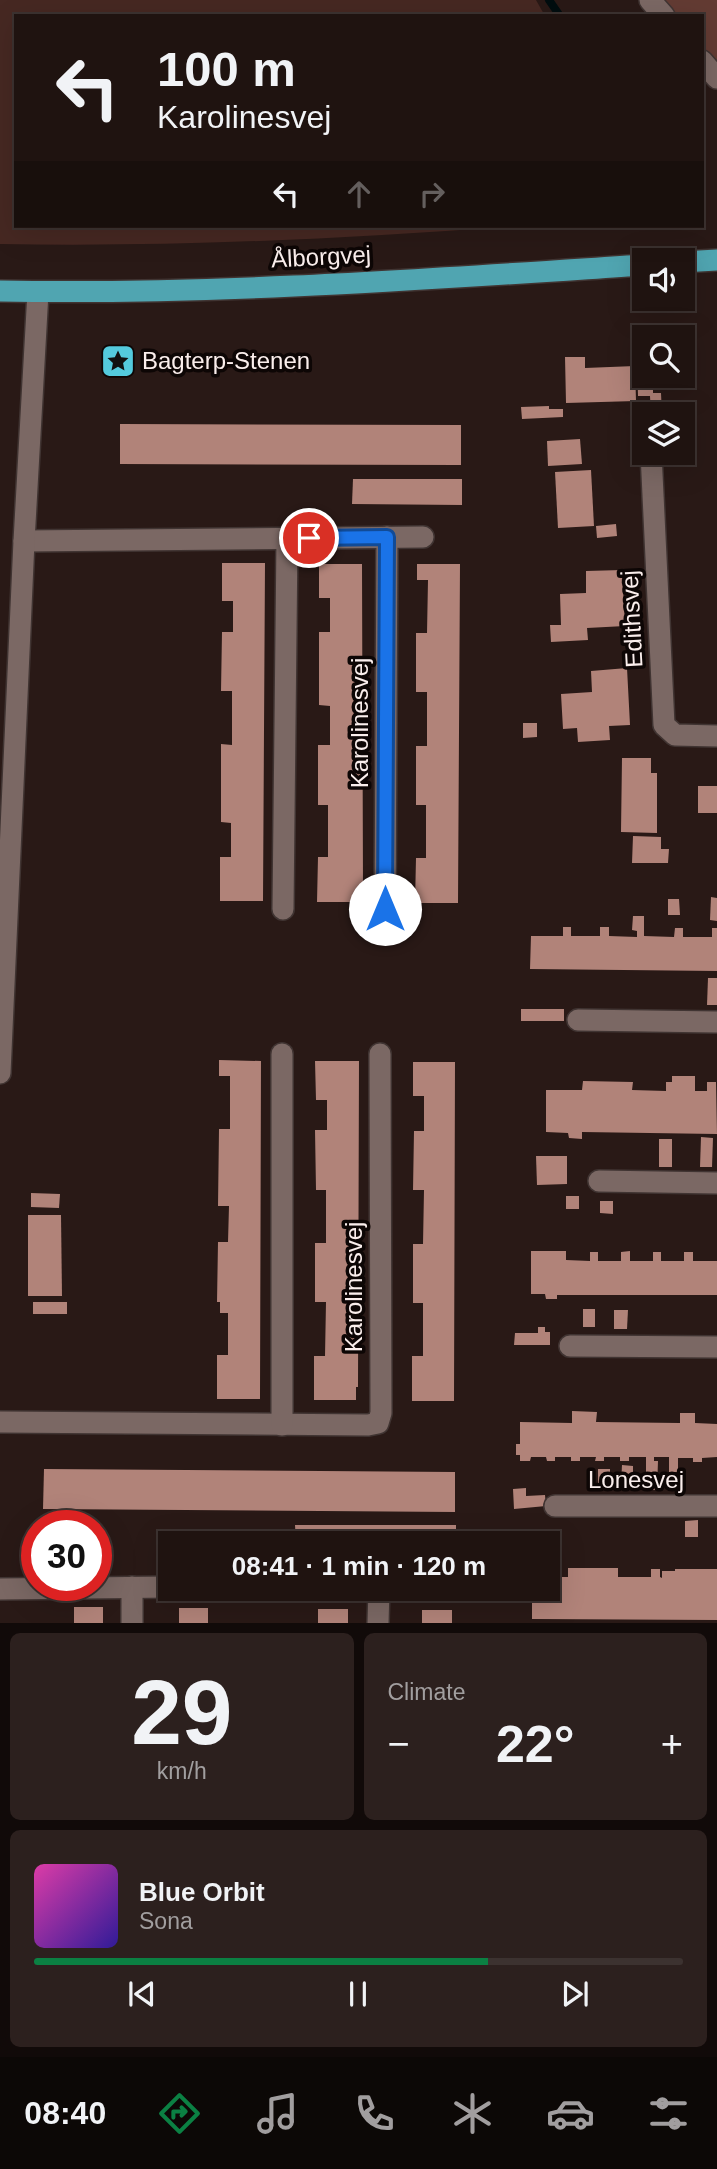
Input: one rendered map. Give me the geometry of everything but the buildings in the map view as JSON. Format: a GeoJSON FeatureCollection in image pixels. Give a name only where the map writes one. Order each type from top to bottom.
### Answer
{"type":"FeatureCollection","features":[{"type":"Feature","properties":{"kind":"main road"},"geometry":{"type":"LineString","coordinates":[[695,261],[717,260]]}},
{"type":"Feature","properties":{"kind":"main road","name":"Ålborgvej"},"geometry":{"type":"LineString","coordinates":[[0,291],[147,292],[468,277],[632,266]]}},
{"type":"Feature","properties":{"kind":"street"},"geometry":{"type":"LineString","coordinates":[[650,0],[662,14]]}},
{"type":"Feature","properties":{"kind":"street"},"geometry":{"type":"LineString","coordinates":[[704,63],[717,78]]}},
{"type":"Feature","properties":{"kind":"street"},"geometry":{"type":"LineString","coordinates":[[0,1073],[38,292]]}},
{"type":"Feature","properties":{"kind":"street","name":"Edithsvej"},"geometry":{"type":"LineString","coordinates":[[652,465],[664,725],[675,735],[717,736]]}},
{"type":"Feature","properties":{"kind":"street","name":"Karolinesvej"},"geometry":{"type":"LineString","coordinates":[[385,909],[387,537]]}},
{"type":"Feature","properties":{"kind":"street"},"geometry":{"type":"LineString","coordinates":[[24,541],[423,537]]}},
{"type":"Feature","properties":{"kind":"street"},"geometry":{"type":"LineString","coordinates":[[283,909],[287,539]]}},
{"type":"Feature","properties":{"kind":"street"},"geometry":{"type":"LineString","coordinates":[[578,1020],[717,1021]]}},
{"type":"Feature","properties":{"kind":"street"},"geometry":{"type":"LineString","coordinates":[[282,1054],[282,1424]]}},
{"type":"Feature","properties":{"kind":"street","name":"Karolinesvej"},"geometry":{"type":"LineString","coordinates":[[0,1422],[374,1425],[380,1419],[380,1054]]}},
{"type":"Feature","properties":{"kind":"street"},"geometry":{"type":"LineString","coordinates":[[600,1181],[717,1183]]}},
{"type":"Feature","properties":{"kind":"street"},"geometry":{"type":"LineString","coordinates":[[570,1346],[717,1347]]}},
{"type":"Feature","properties":{"kind":"street","name":"Lonesvej"},"geometry":{"type":"LineString","coordinates":[[555,1506],[717,1506]]}},
{"type":"Feature","properties":{"kind":"street"},"geometry":{"type":"LineString","coordinates":[[132,1587],[132,1623]]}},
{"type":"Feature","properties":{"kind":"street"},"geometry":{"type":"LineString","coordinates":[[0,1589],[158,1587]]}},
{"type":"Feature","properties":{"kind":"street"},"geometry":{"type":"LineString","coordinates":[[378,1623],[379,1601]]}},
{"type":"Feature","properties":{"kind":"shaded area"},"geometry":{"type":"Polygon","coordinates":[[[0,0],[536,0],[544,14],[14,14],[14,228],[487,228],[258,241],[0,244],[0,0]]]}},
{"type":"Feature","properties":{"kind":"shaded area"},"geometry":{"type":"Polygon","coordinates":[[[662,0],[717,0],[717,63],[704,49],[704,14],[672,14],[662,0]]]}},
{"type":"Feature","properties":{"kind":"waterway"},"geometry":{"type":"LineString","coordinates":[[549,0],[559,14]]}},
{"type":"Feature","properties":{"kind":"place","name":"Bagterp-Stenen"},"geometry":{"type":"Point","coordinates":[118,361]}},
{"type":"Feature","properties":{"kind":"route"},"geometry":{"type":"LineString","coordinates":[[309,538],[387,537],[385,909]]}}]}
